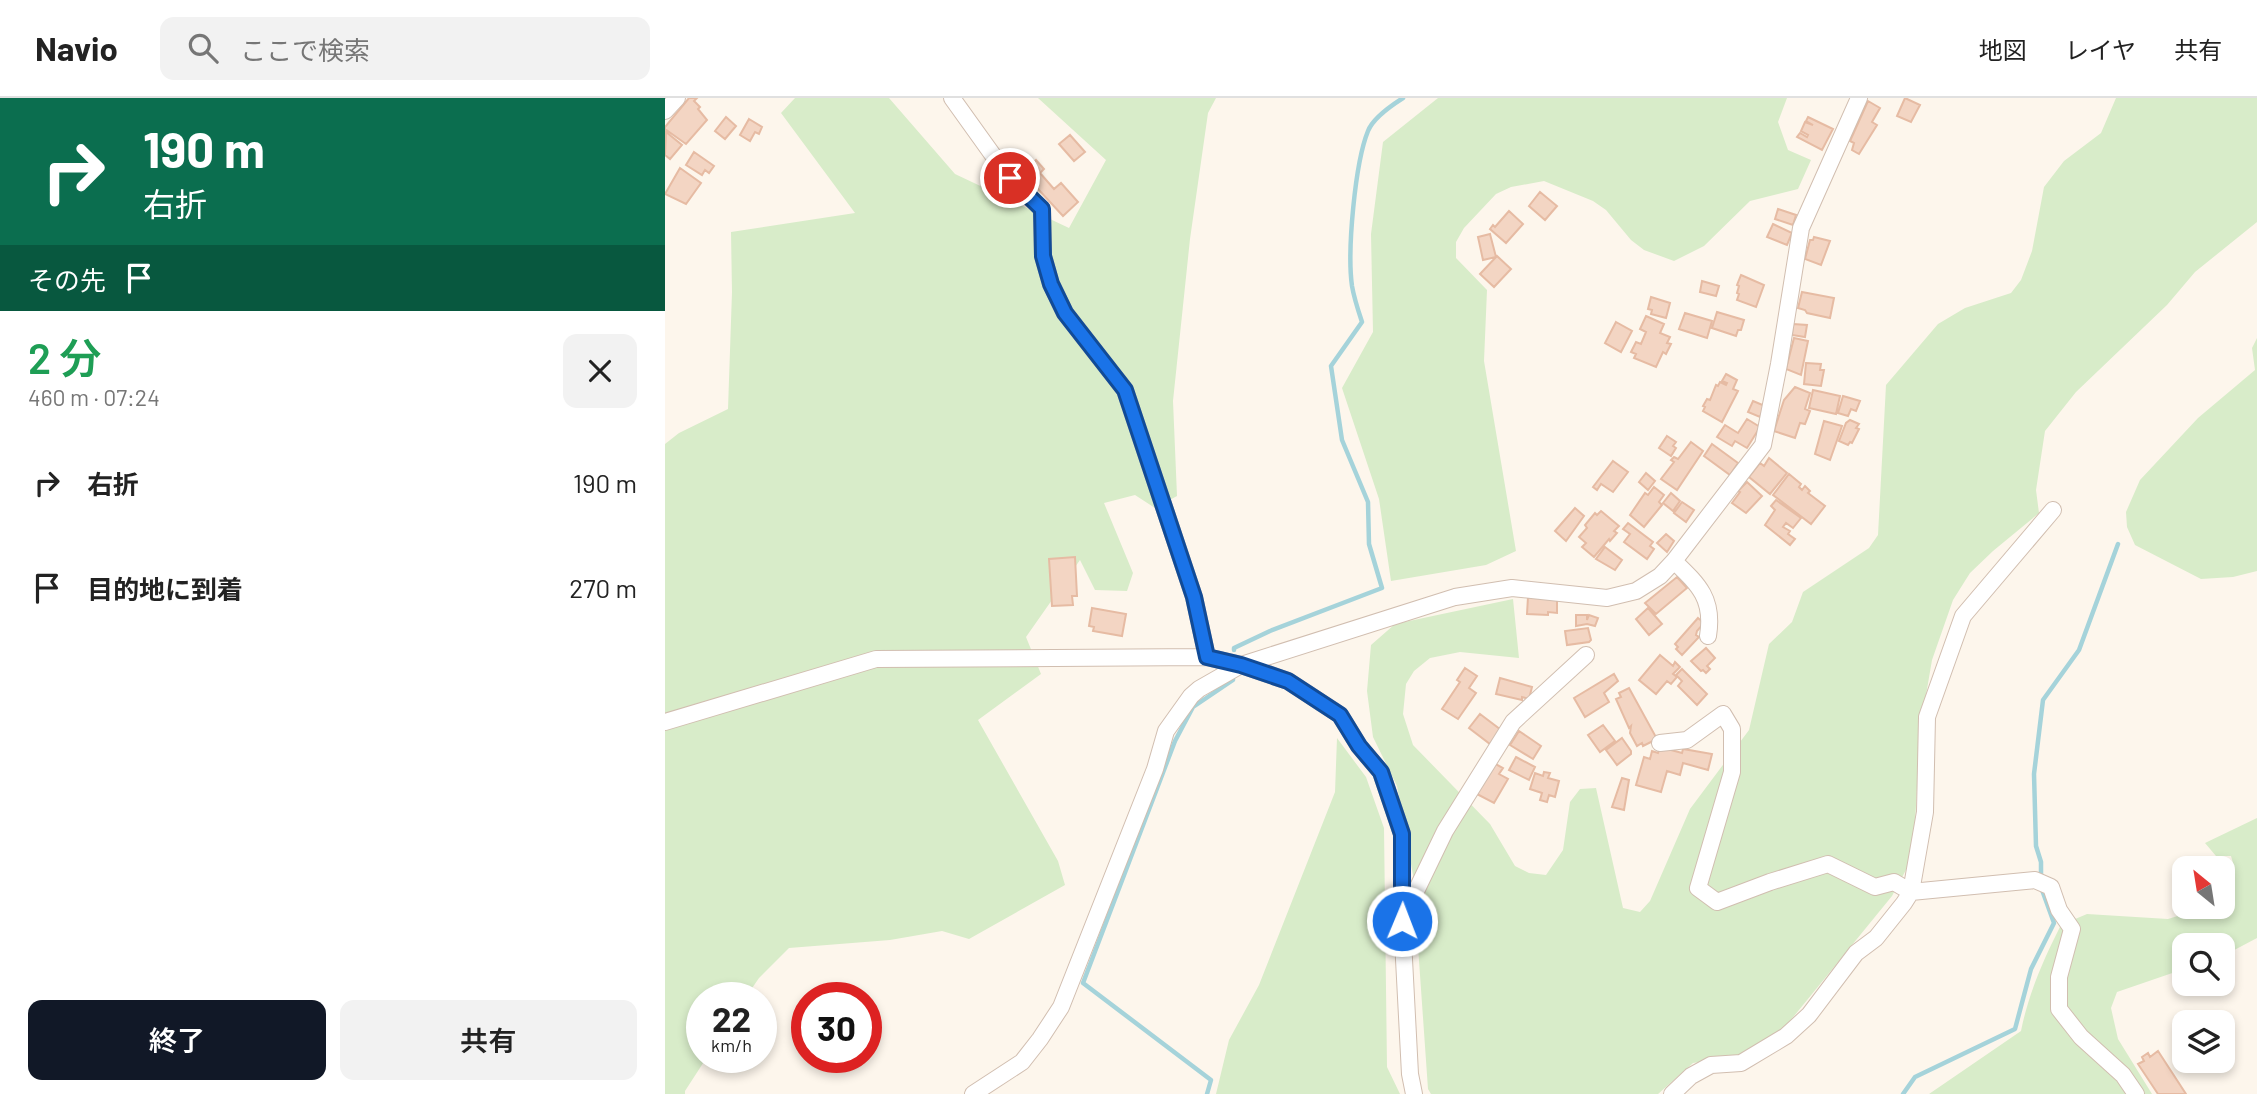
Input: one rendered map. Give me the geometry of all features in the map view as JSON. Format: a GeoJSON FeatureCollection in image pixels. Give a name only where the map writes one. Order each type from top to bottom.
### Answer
{"type":"FeatureCollection","features":[{"type":"Feature","properties":{"kind":"street"},"geometry":{"type":"LineString","coordinates":[[665,111],[677,98]]}},
{"type":"Feature","properties":{"kind":"street"},"geometry":{"type":"LineString","coordinates":[[952,98],[1010,178],[1042,209],[1043,256],[1051,284],[1065,313],[1125,390],[1194,597],[1207,657]]}},
{"type":"Feature","properties":{"kind":"street"},"geometry":{"type":"LineString","coordinates":[[973,1094],[1022,1062],[1051,1023],[1072,983],[1155,769],[1166,731],[1199,689],[1241,665],[1455,597],[1512,588],[1607,598],[1636,591],[1660,576],[1674,561],[1763,445],[1801,228],[1859,98]]}},
{"type":"Feature","properties":{"kind":"street"},"geometry":{"type":"LineString","coordinates":[[1672,1094],[1691,1076],[1711,1065],[1741,1063],[1786,1036],[1809,1015],[1856,953],[1876,938],[1911,892],[1925,812],[1927,717],[1963,616],[2053,510]]}},
{"type":"Feature","properties":{"kind":"street"},"geometry":{"type":"LineString","coordinates":[[1674,561],[1699,585],[1708,604],[1708,636]]}},
{"type":"Feature","properties":{"kind":"street"},"geometry":{"type":"LineString","coordinates":[[1402,921],[1445,831],[1513,722],[1586,655]]}},
{"type":"Feature","properties":{"kind":"street"},"geometry":{"type":"LineString","coordinates":[[665,722],[876,659],[1207,657],[1288,681],[1340,715],[1359,746],[1381,772],[1402,834],[1402,921],[1409,1062],[1414,1094]]}},
{"type":"Feature","properties":{"kind":"street"},"geometry":{"type":"LineString","coordinates":[[1660,743],[1687,740],[1723,714],[1732,729],[1732,772],[1697,888],[1717,902],[1828,864],[1875,887],[1894,882],[1911,892],[2035,880],[2051,887],[2059,909],[2072,929],[2059,977],[2059,1009],[2081,1037],[2123,1075],[2136,1094]]}},
{"type":"Feature","properties":{"kind":"green space"},"geometry":{"type":"Polygon","coordinates":[[[795,98],[889,98],[955,174],[1069,228],[1106,160],[1038,98],[1216,98],[1208,113],[1190,239],[1173,401],[1177,496],[1155,508],[1135,495],[1104,503],[1133,573],[1127,591],[1095,590],[1080,560],[1026,637],[1041,674],[978,720],[1058,861],[1065,885],[969,939],[942,931],[890,940],[789,948],[756,982],[686,982],[686,1073],[697,1073],[685,1094],[665,1094],[665,444],[679,433],[728,409],[731,232],[855,213],[781,113],[795,98]]]}},
{"type":"Feature","properties":{"kind":"green space"},"geometry":{"type":"Polygon","coordinates":[[[1438,98],[1787,98],[1778,122],[1788,150],[1811,160],[1798,189],[1750,201],[1704,246],[1674,261],[1644,250],[1631,240],[1606,210],[1593,201],[1544,181],[1511,187],[1496,194],[1464,228],[1456,242],[1456,258],[1487,290],[1484,361],[1516,551],[1486,565],[1391,581],[1379,499],[1342,388],[1373,332],[1371,234],[1383,142],[1438,98]]]}},
{"type":"Feature","properties":{"kind":"green space"},"geometry":{"type":"Polygon","coordinates":[[[2116,98],[2257,98],[2257,222],[2195,272],[2167,305],[2076,392],[2045,431],[2036,490],[2039,513],[1970,573],[1953,600],[1932,660],[1920,730],[1915,824],[1907,868],[1892,896],[1781,1032],[1739,1056],[1693,1063],[1658,1094],[1431,1094],[1428,1089],[1413,875],[1397,786],[1373,737],[1367,691],[1371,645],[1395,624],[1513,599],[1519,658],[1460,652],[1430,658],[1414,671],[1406,684],[1403,714],[1413,745],[1490,824],[1515,866],[1529,873],[1546,875],[1563,850],[1570,802],[1580,789],[1596,788],[1623,908],[1640,912],[1650,901],[1690,809],[1749,730],[1769,644],[1792,622],[1803,592],[1869,548],[1878,535],[1886,385],[1938,324],[1965,308],[2011,293],[2021,280],[2032,251],[2044,187],[2064,161],[2101,133],[2116,98]]]}},
{"type":"Feature","properties":{"kind":"green space"},"geometry":{"type":"Polygon","coordinates":[[[2257,338],[2257,571],[2233,577],[2201,579],[2135,545],[2127,527],[2126,512],[2140,480],[2198,418],[2255,370],[2252,348],[2257,338]]]}},
{"type":"Feature","properties":{"kind":"green space"},"geometry":{"type":"Polygon","coordinates":[[[1337,738],[1366,777],[1384,828],[1387,1067],[1400,1094],[1216,1094],[1229,1040],[1259,985],[1335,792],[1337,738]]]}},
{"type":"Feature","properties":{"kind":"green space"},"geometry":{"type":"Polygon","coordinates":[[[2257,818],[2257,938],[2235,950],[2235,933],[2172,933],[2172,973],[2117,992],[2111,1008],[2118,1039],[2152,1094],[1929,1094],[2021,1031],[2037,977],[2061,925],[2087,914],[2168,919],[2235,919],[2235,856],[2216,856],[2205,843],[2257,818]]]}},
{"type":"Feature","properties":{"kind":"building"},"geometry":{"type":"Polygon","coordinates":[[[689,98],[697,98],[694,101],[707,120],[686,144],[665,127],[689,98]]]}},
{"type":"Feature","properties":{"kind":"building"},"geometry":{"type":"Polygon","coordinates":[[[1905,98],[1920,105],[1911,122],[1897,116],[1905,98]]]}},
{"type":"Feature","properties":{"kind":"building"},"geometry":{"type":"Polygon","coordinates":[[[1868,101],[1880,108],[1872,122],[1877,125],[1859,154],[1852,150],[1854,143],[1850,141],[1868,101]]]}},
{"type":"Feature","properties":{"kind":"building"},"geometry":{"type":"Polygon","coordinates":[[[726,117],[736,126],[725,139],[715,131],[726,117]]]}},
{"type":"Feature","properties":{"kind":"building"},"geometry":{"type":"Polygon","coordinates":[[[1808,117],[1833,129],[1822,150],[1797,137],[1800,133],[1807,137],[1808,135],[1801,131],[1805,122],[1813,125],[1806,121],[1808,117]]]}},
{"type":"Feature","properties":{"kind":"building"},"geometry":{"type":"Polygon","coordinates":[[[749,119],[762,127],[759,134],[755,132],[750,141],[740,135],[749,119]]]}},
{"type":"Feature","properties":{"kind":"building"},"geometry":{"type":"Polygon","coordinates":[[[666,132],[682,145],[670,159],[665,155],[666,132]]]}},
{"type":"Feature","properties":{"kind":"building"},"geometry":{"type":"Polygon","coordinates":[[[1070,135],[1085,152],[1074,161],[1059,144],[1070,135]]]}},
{"type":"Feature","properties":{"kind":"building"},"geometry":{"type":"Polygon","coordinates":[[[694,152],[714,166],[709,173],[705,170],[702,175],[686,165],[694,152]]]}},
{"type":"Feature","properties":{"kind":"building"},"geometry":{"type":"Polygon","coordinates":[[[1022,154],[1032,164],[1036,160],[1044,169],[1040,173],[1054,189],[1061,183],[1078,202],[1063,216],[1013,162],[1022,154]]]}},
{"type":"Feature","properties":{"kind":"building"},"geometry":{"type":"Polygon","coordinates":[[[680,168],[701,183],[686,204],[665,194],[680,168]]]}},
{"type":"Feature","properties":{"kind":"building"},"geometry":{"type":"Polygon","coordinates":[[[1540,192],[1557,206],[1545,220],[1529,206],[1540,192]]]}},
{"type":"Feature","properties":{"kind":"building"},"geometry":{"type":"Polygon","coordinates":[[[1778,209],[1796,215],[1793,225],[1775,219],[1778,209]]]}},
{"type":"Feature","properties":{"kind":"building"},"geometry":{"type":"Polygon","coordinates":[[[1509,211],[1523,224],[1506,243],[1490,229],[1509,211]]]}},
{"type":"Feature","properties":{"kind":"building"},"geometry":{"type":"Polygon","coordinates":[[[1773,224],[1792,233],[1787,245],[1767,237],[1773,224]]]}},
{"type":"Feature","properties":{"kind":"building"},"geometry":{"type":"Polygon","coordinates":[[[1490,234],[1496,257],[1483,260],[1478,237],[1490,234]]]}},
{"type":"Feature","properties":{"kind":"building"},"geometry":{"type":"Polygon","coordinates":[[[1814,237],[1830,241],[1821,265],[1805,259],[1810,240],[1814,237]]]}},
{"type":"Feature","properties":{"kind":"building"},"geometry":{"type":"Polygon","coordinates":[[[1497,256],[1511,269],[1494,287],[1480,274],[1497,256]]]}},
{"type":"Feature","properties":{"kind":"building"},"geometry":{"type":"Polygon","coordinates":[[[1741,275],[1764,285],[1756,307],[1737,300],[1737,285],[1741,275]]]}},
{"type":"Feature","properties":{"kind":"building"},"geometry":{"type":"Polygon","coordinates":[[[1702,281],[1719,286],[1716,296],[1700,292],[1702,281]]]}},
{"type":"Feature","properties":{"kind":"building"},"geometry":{"type":"Polygon","coordinates":[[[1802,292],[1834,298],[1830,318],[1798,308],[1802,292]]]}},
{"type":"Feature","properties":{"kind":"building"},"geometry":{"type":"Polygon","coordinates":[[[1651,297],[1670,303],[1666,318],[1651,314],[1652,310],[1648,309],[1651,297]]]}},
{"type":"Feature","properties":{"kind":"building"},"geometry":{"type":"Polygon","coordinates":[[[1717,312],[1744,320],[1736,336],[1712,328],[1717,312]]]}},
{"type":"Feature","properties":{"kind":"building"},"geometry":{"type":"Polygon","coordinates":[[[1685,313],[1712,321],[1707,338],[1679,329],[1685,313]]]}},
{"type":"Feature","properties":{"kind":"building"},"geometry":{"type":"Polygon","coordinates":[[[1646,316],[1664,324],[1660,333],[1670,337],[1667,343],[1671,344],[1666,354],[1663,352],[1656,367],[1634,358],[1636,354],[1631,352],[1636,342],[1641,344],[1646,332],[1640,329],[1646,316]]]}},
{"type":"Feature","properties":{"kind":"building"},"geometry":{"type":"Polygon","coordinates":[[[1616,322],[1632,331],[1621,352],[1605,343],[1616,322]]]}},
{"type":"Feature","properties":{"kind":"building"},"geometry":{"type":"Polygon","coordinates":[[[1793,324],[1807,325],[1805,337],[1792,335],[1793,324]]]}},
{"type":"Feature","properties":{"kind":"building"},"geometry":{"type":"Polygon","coordinates":[[[1794,338],[1808,341],[1801,375],[1786,369],[1794,338]]]}},
{"type":"Feature","properties":{"kind":"building"},"geometry":{"type":"Polygon","coordinates":[[[1806,363],[1821,364],[1820,370],[1824,370],[1821,386],[1804,384],[1806,363]]]}},
{"type":"Feature","properties":{"kind":"building"},"geometry":{"type":"Polygon","coordinates":[[[1726,374],[1737,380],[1733,389],[1738,391],[1722,422],[1703,411],[1703,406],[1707,399],[1710,400],[1716,385],[1720,382],[1726,385],[1727,383],[1722,381],[1726,374]]]}},
{"type":"Feature","properties":{"kind":"building"},"geometry":{"type":"Polygon","coordinates":[[[1795,387],[1810,393],[1805,409],[1810,411],[1805,424],[1800,423],[1795,438],[1774,431],[1784,400],[1795,387]]]}},
{"type":"Feature","properties":{"kind":"building"},"geometry":{"type":"Polygon","coordinates":[[[1813,390],[1840,396],[1836,414],[1809,408],[1813,390]]]}},
{"type":"Feature","properties":{"kind":"building"},"geometry":{"type":"Polygon","coordinates":[[[1843,396],[1860,401],[1856,411],[1851,409],[1848,416],[1838,413],[1843,396]]]}},
{"type":"Feature","properties":{"kind":"building"},"geometry":{"type":"Polygon","coordinates":[[[1753,401],[1765,406],[1760,417],[1748,412],[1753,401]]]}},
{"type":"Feature","properties":{"kind":"building"},"geometry":{"type":"Polygon","coordinates":[[[1747,419],[1760,427],[1747,448],[1735,441],[1732,446],[1717,437],[1725,425],[1738,433],[1747,419]]]}},
{"type":"Feature","properties":{"kind":"building"},"geometry":{"type":"Polygon","coordinates":[[[1850,420],[1859,424],[1856,428],[1859,429],[1852,443],[1848,445],[1839,441],[1846,423],[1850,420]]]}},
{"type":"Feature","properties":{"kind":"building"},"geometry":{"type":"Polygon","coordinates":[[[1824,421],[1842,426],[1830,460],[1815,454],[1824,421]]]}},
{"type":"Feature","properties":{"kind":"building"},"geometry":{"type":"Polygon","coordinates":[[[1667,436],[1676,442],[1671,456],[1659,448],[1667,436]]]}},
{"type":"Feature","properties":{"kind":"building"},"geometry":{"type":"Polygon","coordinates":[[[1691,442],[1703,451],[1677,490],[1661,479],[1674,462],[1671,460],[1674,457],[1678,459],[1691,442]]]}},
{"type":"Feature","properties":{"kind":"building"},"geometry":{"type":"Polygon","coordinates":[[[1712,444],[1738,463],[1730,475],[1704,456],[1712,444]]]}},
{"type":"Feature","properties":{"kind":"building"},"geometry":{"type":"Polygon","coordinates":[[[1769,458],[1787,473],[1770,494],[1749,477],[1760,463],[1764,466],[1769,458]]]}},
{"type":"Feature","properties":{"kind":"building"},"geometry":{"type":"Polygon","coordinates":[[[1613,461],[1628,472],[1613,492],[1601,484],[1597,490],[1593,487],[1613,461]]]}},
{"type":"Feature","properties":{"kind":"building"},"geometry":{"type":"Polygon","coordinates":[[[1646,473],[1655,481],[1648,490],[1639,482],[1646,473]]]}},
{"type":"Feature","properties":{"kind":"building"},"geometry":{"type":"Polygon","coordinates":[[[1789,474],[1801,484],[1799,487],[1802,490],[1805,486],[1810,491],[1808,493],[1825,506],[1811,524],[1773,495],[1789,474]]]}},
{"type":"Feature","properties":{"kind":"building"},"geometry":{"type":"Polygon","coordinates":[[[1747,482],[1762,496],[1746,513],[1732,503],[1747,482]]]}},
{"type":"Feature","properties":{"kind":"building"},"geometry":{"type":"Polygon","coordinates":[[[1654,487],[1664,495],[1659,502],[1662,505],[1644,527],[1630,515],[1645,493],[1648,495],[1654,487]]]}},
{"type":"Feature","properties":{"kind":"building"},"geometry":{"type":"Polygon","coordinates":[[[1671,493],[1680,501],[1673,511],[1663,503],[1671,493]]]}},
{"type":"Feature","properties":{"kind":"building"},"geometry":{"type":"Polygon","coordinates":[[[1776,500],[1801,518],[1793,528],[1786,523],[1783,527],[1790,531],[1788,534],[1795,539],[1790,545],[1765,525],[1775,510],[1771,506],[1776,500]]]}},
{"type":"Feature","properties":{"kind":"building"},"geometry":{"type":"Polygon","coordinates":[[[1682,502],[1694,510],[1686,522],[1674,513],[1682,502]]]}},
{"type":"Feature","properties":{"kind":"building"},"geometry":{"type":"Polygon","coordinates":[[[1575,508],[1584,516],[1566,541],[1555,531],[1575,508]]]}},
{"type":"Feature","properties":{"kind":"building"},"geometry":{"type":"Polygon","coordinates":[[[1601,511],[1619,526],[1614,531],[1617,533],[1594,557],[1582,547],[1586,543],[1579,537],[1595,513],[1597,515],[1601,511]]]}},
{"type":"Feature","properties":{"kind":"building"},"geometry":{"type":"Polygon","coordinates":[[[1628,523],[1653,542],[1650,546],[1654,549],[1647,559],[1624,542],[1630,534],[1623,529],[1628,523]]]}},
{"type":"Feature","properties":{"kind":"building"},"geometry":{"type":"Polygon","coordinates":[[[1666,534],[1674,541],[1667,552],[1657,543],[1666,534]]]}},
{"type":"Feature","properties":{"kind":"building"},"geometry":{"type":"Polygon","coordinates":[[[1605,547],[1622,560],[1615,570],[1596,559],[1605,547]]]}},
{"type":"Feature","properties":{"kind":"building"},"geometry":{"type":"Polygon","coordinates":[[[1075,557],[1077,596],[1072,596],[1073,605],[1052,606],[1049,559],[1075,557]]]}},
{"type":"Feature","properties":{"kind":"building"},"geometry":{"type":"Polygon","coordinates":[[[1677,577],[1687,588],[1656,614],[1645,603],[1677,577]]]}},
{"type":"Feature","properties":{"kind":"building"},"geometry":{"type":"Polygon","coordinates":[[[1528,597],[1557,599],[1557,613],[1527,614],[1528,597]]]}},
{"type":"Feature","properties":{"kind":"building"},"geometry":{"type":"Polygon","coordinates":[[[1092,608],[1126,614],[1122,636],[1093,631],[1094,627],[1089,626],[1092,608]]]}},
{"type":"Feature","properties":{"kind":"building"},"geometry":{"type":"Polygon","coordinates":[[[1648,608],[1662,624],[1649,635],[1636,619],[1648,608]]]}},
{"type":"Feature","properties":{"kind":"building"},"geometry":{"type":"Polygon","coordinates":[[[1576,615],[1587,615],[1587,620],[1589,615],[1598,618],[1595,626],[1576,626],[1576,615]]]}},
{"type":"Feature","properties":{"kind":"building"},"geometry":{"type":"Polygon","coordinates":[[[1698,618],[1704,623],[1697,631],[1696,635],[1699,637],[1682,655],[1675,644],[1698,618]]]}},
{"type":"Feature","properties":{"kind":"building"},"geometry":{"type":"Polygon","coordinates":[[[1588,628],[1591,640],[1589,642],[1567,645],[1565,631],[1588,628]]]}},
{"type":"Feature","properties":{"kind":"building"},"geometry":{"type":"Polygon","coordinates":[[[1706,648],[1715,658],[1707,666],[1710,669],[1706,673],[1691,661],[1706,648]]]}},
{"type":"Feature","properties":{"kind":"building"},"geometry":{"type":"Polygon","coordinates":[[[1660,655],[1673,666],[1675,662],[1680,667],[1673,674],[1677,677],[1671,684],[1667,681],[1656,694],[1639,680],[1660,655]]]}},
{"type":"Feature","properties":{"kind":"building"},"geometry":{"type":"Polygon","coordinates":[[[1465,668],[1477,676],[1469,688],[1476,693],[1458,719],[1442,709],[1460,682],[1457,680],[1465,668]]]}},
{"type":"Feature","properties":{"kind":"building"},"geometry":{"type":"Polygon","coordinates":[[[1682,669],[1707,694],[1697,705],[1678,686],[1682,681],[1676,675],[1682,669]]]}},
{"type":"Feature","properties":{"kind":"building"},"geometry":{"type":"Polygon","coordinates":[[[1614,674],[1618,681],[1604,693],[1609,702],[1585,717],[1574,698],[1614,674]]]}},
{"type":"Feature","properties":{"kind":"building"},"geometry":{"type":"Polygon","coordinates":[[[1500,678],[1532,687],[1529,699],[1496,694],[1500,678]]]}},
{"type":"Feature","properties":{"kind":"building"},"geometry":{"type":"Polygon","coordinates":[[[1629,688],[1657,739],[1643,746],[1642,743],[1637,746],[1630,733],[1631,726],[1629,728],[1616,699],[1621,697],[1619,693],[1629,688]]]}},
{"type":"Feature","properties":{"kind":"building"},"geometry":{"type":"Polygon","coordinates":[[[1480,714],[1501,730],[1490,744],[1469,728],[1480,714]]]}},
{"type":"Feature","properties":{"kind":"building"},"geometry":{"type":"Polygon","coordinates":[[[1603,725],[1615,741],[1600,752],[1588,735],[1603,725]]]}},
{"type":"Feature","properties":{"kind":"building"},"geometry":{"type":"Polygon","coordinates":[[[1519,731],[1541,746],[1533,759],[1510,745],[1519,731]]]}},
{"type":"Feature","properties":{"kind":"building"},"geometry":{"type":"Polygon","coordinates":[[[1622,738],[1631,754],[1617,765],[1606,750],[1622,738]]]}},
{"type":"Feature","properties":{"kind":"building"},"geometry":{"type":"Polygon","coordinates":[[[1660,747],[1682,753],[1683,749],[1712,754],[1708,770],[1683,763],[1680,775],[1667,771],[1661,792],[1636,785],[1644,757],[1650,759],[1652,751],[1658,753],[1660,747]]]}},
{"type":"Feature","properties":{"kind":"building"},"geometry":{"type":"Polygon","coordinates":[[[1516,757],[1535,767],[1529,780],[1509,770],[1516,757]]]}},
{"type":"Feature","properties":{"kind":"building"},"geometry":{"type":"Polygon","coordinates":[[[1492,762],[1503,768],[1499,774],[1508,779],[1494,803],[1475,793],[1492,762]]]}},
{"type":"Feature","properties":{"kind":"building"},"geometry":{"type":"Polygon","coordinates":[[[1544,772],[1550,773],[1548,778],[1559,781],[1555,797],[1549,795],[1547,802],[1540,800],[1542,793],[1530,789],[1535,773],[1543,776],[1544,772]]]}},
{"type":"Feature","properties":{"kind":"building"},"geometry":{"type":"Polygon","coordinates":[[[1622,778],[1629,780],[1624,810],[1612,807],[1622,778]]]}},
{"type":"Feature","properties":{"kind":"building"},"geometry":{"type":"Polygon","coordinates":[[[2158,1051],[2186,1094],[2158,1094],[2138,1064],[2144,1061],[2142,1057],[2148,1053],[2150,1057],[2158,1051]]]}},
{"type":"Feature","properties":{"kind":"waterway"},"geometry":{"type":"LineString","coordinates":[[1234,650],[1270,631],[1382,588],[1369,544],[1368,502],[1342,440],[1331,366],[1362,322],[1352,286],[1351,252],[1353,207],[1363,145],[1374,121],[1403,98]]}},
{"type":"Feature","properties":{"kind":"waterway"},"geometry":{"type":"LineString","coordinates":[[2041,877],[2041,862],[2036,846],[2034,774],[2043,700],[2079,650],[2118,544]]}},
{"type":"Feature","properties":{"kind":"waterway"},"geometry":{"type":"LineString","coordinates":[[1207,1094],[1211,1080],[1083,983],[1175,741],[1193,707],[1233,680],[1233,677]]}},
{"type":"Feature","properties":{"kind":"waterway"},"geometry":{"type":"LineString","coordinates":[[1903,1094],[1915,1077],[2015,1029],[2031,969],[2054,923],[2041,887]]}},
{"type":"Feature","properties":{"kind":"route"},"geometry":{"type":"LineString","coordinates":[[1010,178],[1042,209],[1043,256],[1051,284],[1065,313],[1125,390],[1194,597],[1207,657],[1288,681],[1340,715],[1359,746],[1381,772],[1402,834],[1402,921]]}}]}
